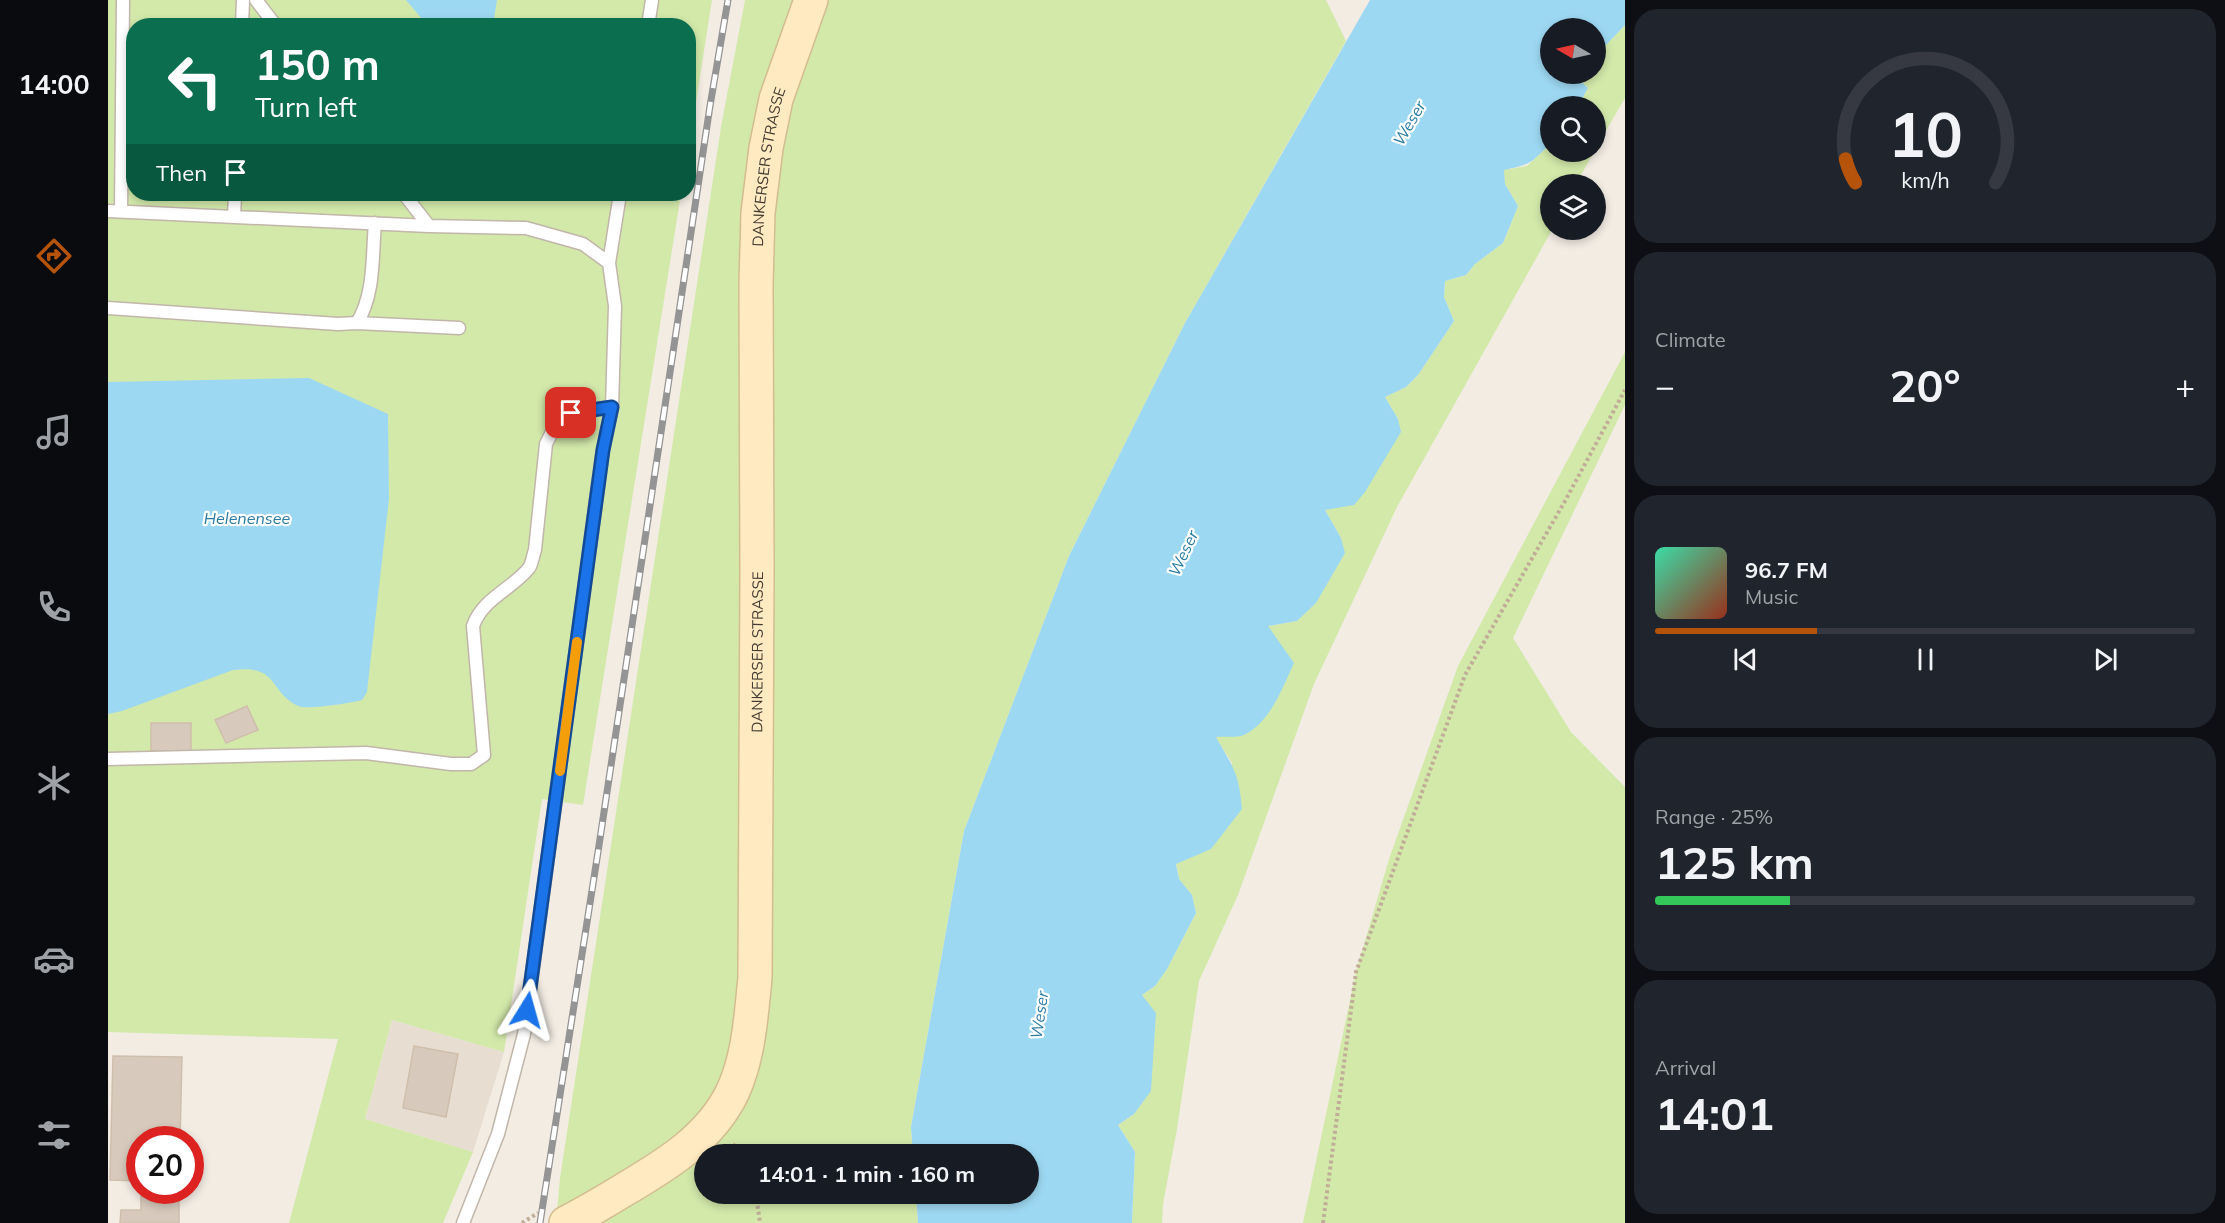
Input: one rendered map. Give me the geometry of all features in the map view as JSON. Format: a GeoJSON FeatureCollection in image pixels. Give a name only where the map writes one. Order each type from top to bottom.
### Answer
{"type":"FeatureCollection","features":[{"type":"Feature","properties":{"kind":"main road","name":"DANKERSER STRASSE"},"geometry":{"type":"LineString","coordinates":[[554,1217],[656,1171],[694,1143],[720,1114],[733,1091],[750,1034],[755,978],[758,213],[766,148],[776,99],[812,0]]}},
{"type":"Feature","properties":{"kind":"lane"},"geometry":{"type":"LineString","coordinates":[[123,0],[114,211],[429,226],[526,228],[583,244],[609,263]]}},
{"type":"Feature","properties":{"kind":"lane"},"geometry":{"type":"LineString","coordinates":[[242,18],[243,0]]}},
{"type":"Feature","properties":{"kind":"lane"},"geometry":{"type":"LineString","coordinates":[[256,0],[270,18]]}},
{"type":"Feature","properties":{"kind":"lane"},"geometry":{"type":"LineString","coordinates":[[649,18],[652,0]]}},
{"type":"Feature","properties":{"kind":"lane"},"geometry":{"type":"LineString","coordinates":[[234,217],[235,201]]}},
{"type":"Feature","properties":{"kind":"lane"},"geometry":{"type":"LineString","coordinates":[[409,201],[429,226]]}},
{"type":"Feature","properties":{"kind":"lane"},"geometry":{"type":"LineString","coordinates":[[463,1223],[498,1134],[524,1034],[603,450],[612,407],[615,306],[609,263],[619,201]]}},
{"type":"Feature","properties":{"kind":"lane"},"geometry":{"type":"LineString","coordinates":[[357,323],[365,310],[370,284],[375,223]]}},
{"type":"Feature","properties":{"kind":"lane"},"geometry":{"type":"LineString","coordinates":[[108,308],[338,324],[459,328]]}},
{"type":"Feature","properties":{"kind":"lane"},"geometry":{"type":"LineString","coordinates":[[108,759],[366,753],[451,764],[471,764],[484,755],[472,626],[477,614],[485,604],[530,567],[535,550],[546,444],[555,426],[571,413],[612,407]]}},
{"type":"Feature","properties":{"kind":"path"},"geometry":{"type":"LineString","coordinates":[[1323,1223],[1356,972],[1465,675],[1565,501],[1625,390]]}},
{"type":"Feature","properties":{"kind":"path"},"geometry":{"type":"LineString","coordinates":[[757,1204],[760,1223]]}},
{"type":"Feature","properties":{"kind":"path"},"geometry":{"type":"LineString","coordinates":[[522,1223],[554,1217]]}},
{"type":"Feature","properties":{"kind":"shaded area"},"geometry":{"type":"Polygon","coordinates":[[[392,1020],[504,1052],[473,1152],[365,1119],[392,1020]]]}},
{"type":"Feature","properties":{"kind":"green space","name":"Helenensee"},"geometry":{"type":"Polygon","coordinates":[[[108,0],[712,0],[696,102],[696,18],[126,18],[126,201],[680,201],[583,805],[542,799],[504,1052],[392,1020],[365,1119],[473,1152],[443,1223],[289,1223],[338,1039],[108,1032],[108,0]]]}},
{"type":"Feature","properties":{"kind":"green space"},"geometry":{"type":"Polygon","coordinates":[[[745,0],[1326,0],[1346,41],[1185,323],[1069,556],[964,831],[911,1127],[912,1144],[694,1144],[694,1204],[917,1204],[918,1223],[556,1223],[560,1178],[721,127],[745,0]]]}},
{"type":"Feature","properties":{"kind":"green space"},"geometry":{"type":"Polygon","coordinates":[[[1625,25],[1625,98],[1606,131],[1606,96],[1584,96],[1588,88],[1584,84],[1606,84],[1607,44],[1625,25]]]}},
{"type":"Feature","properties":{"kind":"green space"},"geometry":{"type":"Polygon","coordinates":[[[1540,154],[1540,162],[1588,162],[1582,174],[1540,174],[1540,240],[1546,240],[1397,507],[1314,684],[1238,895],[1199,981],[1177,1129],[1163,1204],[1162,1223],[1132,1223],[1135,1152],[1118,1125],[1134,1114],[1142,995],[1155,986],[1167,969],[1196,913],[1192,895],[1179,879],[1176,863],[1211,849],[1232,763],[1215,737],[1268,626],[1297,621],[1341,538],[1325,510],[1398,419],[1385,397],[1406,387],[1418,375],[1454,321],[1444,297],[1445,281],[1466,275],[1475,264],[1503,243],[1518,206],[1505,184],[1503,170],[1527,166],[1540,154]]]}},
{"type":"Feature","properties":{"kind":"green space"},"geometry":{"type":"Polygon","coordinates":[[[1625,352],[1625,405],[1513,638],[1571,732],[1625,787],[1625,1223],[1303,1223],[1356,972],[1389,859],[1458,666],[1625,352]]]}},
{"type":"Feature","properties":{"kind":"water"},"geometry":{"type":"Polygon","coordinates":[[[406,0],[497,0],[494,18],[421,18],[406,0]]]}},
{"type":"Feature","properties":{"kind":"water","name":"Weser"},"geometry":{"type":"Polygon","coordinates":[[[1370,0],[1625,0],[1625,25],[1606,45],[1606,18],[1540,18],[1540,84],[1584,84],[1588,88],[1584,96],[1540,96],[1540,154],[1526,164],[1504,170],[1505,184],[1518,206],[1503,243],[1475,264],[1466,275],[1445,281],[1444,297],[1454,321],[1418,375],[1406,387],[1385,397],[1398,419],[1401,432],[1365,492],[1354,505],[1325,510],[1341,538],[1345,553],[1316,603],[1297,621],[1268,626],[1294,663],[1275,704],[1261,722],[1244,735],[1216,737],[1234,771],[1242,809],[1211,849],[1176,864],[1179,879],[1192,895],[1196,913],[1167,969],[1155,986],[1142,995],[1156,1013],[1151,1091],[1134,1114],[1118,1125],[1135,1152],[1132,1223],[918,1223],[917,1204],[1039,1204],[1039,1144],[912,1144],[911,1127],[964,831],[1069,556],[1185,323],[1370,0]]]}},
{"type":"Feature","properties":{"kind":"water","name":"Helenensee"},"geometry":{"type":"Polygon","coordinates":[[[309,378],[388,414],[389,499],[367,692],[362,700],[329,706],[303,707],[288,700],[266,675],[248,669],[233,670],[122,711],[108,714],[108,382],[309,378]]]}},
{"type":"Feature","properties":{"kind":"building"},"geometry":{"type":"Polygon","coordinates":[[[247,706],[258,730],[226,743],[215,720],[247,706]]]}},
{"type":"Feature","properties":{"kind":"building"},"geometry":{"type":"Polygon","coordinates":[[[151,723],[191,723],[191,751],[151,751],[151,723]]]}},
{"type":"Feature","properties":{"kind":"building"},"geometry":{"type":"Polygon","coordinates":[[[414,1046],[458,1054],[446,1117],[403,1108],[414,1046]]]}},
{"type":"Feature","properties":{"kind":"building"},"geometry":{"type":"Polygon","coordinates":[[[113,1056],[182,1057],[180,1126],[126,1126],[126,1181],[110,1180],[113,1056]]]}},
{"type":"Feature","properties":{"kind":"building"},"geometry":{"type":"Polygon","coordinates":[[[141,1204],[179,1204],[179,1223],[120,1223],[121,1210],[141,1210],[141,1204]]]}},
{"type":"Feature","properties":{"kind":"railway"},"geometry":{"type":"LineString","coordinates":[[696,199],[728,0]]}},
{"type":"Feature","properties":{"kind":"railway"},"geometry":{"type":"LineString","coordinates":[[540,1223],[696,201]]}},
{"type":"Feature","properties":{"kind":"slow traffic"},"geometry":{"type":"LineString","coordinates":[[560,771],[577,642]]}},
{"type":"Feature","properties":{"kind":"route"},"geometry":{"type":"LineString","coordinates":[[527,1010],[603,450],[612,407],[571,413]]}}]}
